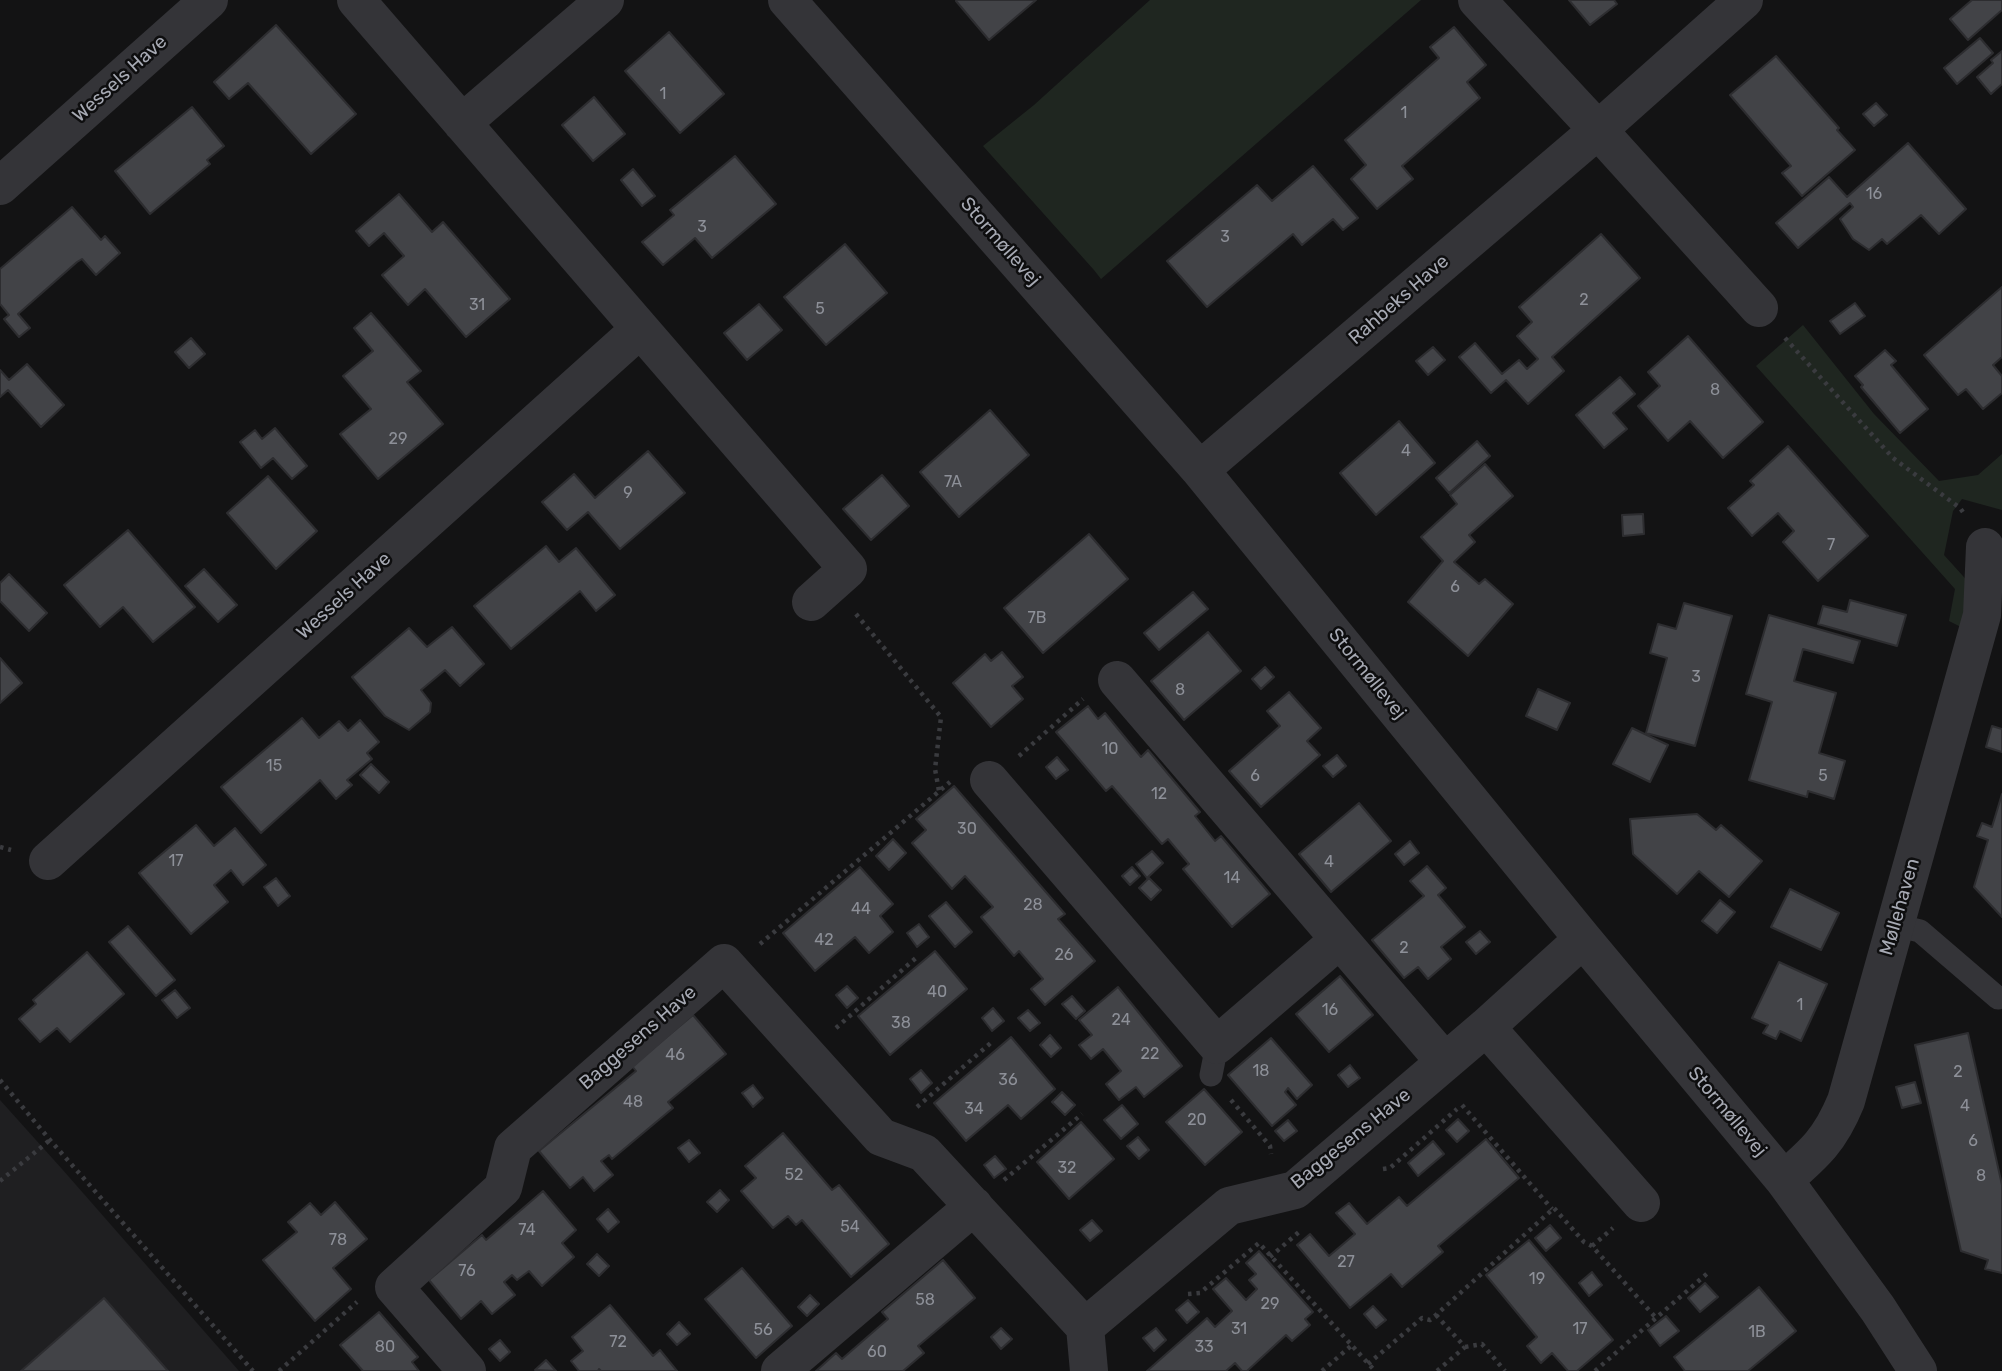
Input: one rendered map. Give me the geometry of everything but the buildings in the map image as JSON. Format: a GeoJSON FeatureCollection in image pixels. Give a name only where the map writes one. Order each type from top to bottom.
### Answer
{"type":"FeatureCollection","features":[{"type":"Feature","properties":{"kind":"street","name":"Wessels Have"},"geometry":{"type":"LineString","coordinates":[[0,186],[209,0]]}},
{"type":"Feature","properties":{"kind":"street"},"geometry":{"type":"LineString","coordinates":[[356,0],[848,569],[811,602]]}},
{"type":"Feature","properties":{"kind":"street"},"geometry":{"type":"LineString","coordinates":[[462,123],[605,0]]}},
{"type":"Feature","properties":{"kind":"street","name":"Stormøllevej"},"geometry":{"type":"LineString","coordinates":[[787,0],[1200,470],[1583,939],[1784,1180],[1878,1309],[1918,1371]]}},
{"type":"Feature","properties":{"kind":"street"},"geometry":{"type":"LineString","coordinates":[[1477,0],[1759,308]]}},
{"type":"Feature","properties":{"kind":"street","name":"Rahbeks Have"},"geometry":{"type":"LineString","coordinates":[[1200,470],[1598,130],[1744,0]]}},
{"type":"Feature","properties":{"kind":"street","name":"Wessels Have"},"geometry":{"type":"LineString","coordinates":[[48,862],[639,330]]}},
{"type":"Feature","properties":{"kind":"street","name":"Møllehaven"},"geometry":{"type":"LineString","coordinates":[[1784,1180],[1819,1149],[1835,1126],[1846,1101],[1895,925],[1992,618],[1984,547]]}},
{"type":"Feature","properties":{"kind":"street"},"geometry":{"type":"LineString","coordinates":[[1117,680],[1445,1062]]}},
{"type":"Feature","properties":{"kind":"street"},"geometry":{"type":"LineString","coordinates":[[989,780],[1214,1060],[1339,940]]}},
{"type":"Feature","properties":{"kind":"street","name":"Baggesens Have"},"geometry":{"type":"LineString","coordinates":[[1085,1327],[1228,1206],[1295,1190],[1486,1027],[1583,939]]}},
{"type":"Feature","properties":{"kind":"street"},"geometry":{"type":"LineString","coordinates":[[724,963],[881,1137],[924,1153],[1085,1327],[1089,1371]]}},
{"type":"Feature","properties":{"kind":"street","name":"Baggesens Have"},"geometry":{"type":"LineString","coordinates":[[394,1287],[503,1188],[513,1148],[724,963]]}},
{"type":"Feature","properties":{"kind":"street"},"geometry":{"type":"LineString","coordinates":[[1486,1027],[1641,1203]]}},
{"type":"Feature","properties":{"kind":"street"},"geometry":{"type":"LineString","coordinates":[[780,1371],[974,1206]]}},
{"type":"Feature","properties":{"kind":"street"},"geometry":{"type":"LineString","coordinates":[[394,1287],[467,1371]]}},
{"type":"Feature","properties":{"kind":"lane"},"geometry":{"type":"LineString","coordinates":[[1895,925],[1920,931],[1998,998]]}},
{"type":"Feature","properties":{"kind":"path"},"geometry":{"type":"LineString","coordinates":[[1759,308],[1893,458],[1960,508],[1984,547]]}},
{"type":"Feature","properties":{"kind":"path"},"geometry":{"type":"LineString","coordinates":[[856,614],[941,717],[935,769],[939,791]]}},
{"type":"Feature","properties":{"kind":"path"},"geometry":{"type":"LineString","coordinates":[[724,963],[746,956],[954,778],[989,780],[1093,690],[1117,680]]}},
{"type":"Feature","properties":{"kind":"path"},"geometry":{"type":"LineString","coordinates":[[806,1054],[917,957]]}},
{"type":"Feature","properties":{"kind":"path"},"geometry":{"type":"LineString","coordinates":[[881,1137],[993,1041]]}},
{"type":"Feature","properties":{"kind":"path"},"geometry":{"type":"LineString","coordinates":[[1214,1060],[1270,1146]]}},
{"type":"Feature","properties":{"kind":"path"},"geometry":{"type":"LineString","coordinates":[[0,1080],[253,1371]]}},
{"type":"Feature","properties":{"kind":"path"},"geometry":{"type":"LineString","coordinates":[[1462,1105],[1552,1209],[1554,1208],[1584,1242],[1592,1246],[1656,1318]]}},
{"type":"Feature","properties":{"kind":"path"},"geometry":{"type":"LineString","coordinates":[[974,1206],[1082,1114]]}},
{"type":"Feature","properties":{"kind":"path"},"geometry":{"type":"LineString","coordinates":[[0,1181],[50,1140]]}},
{"type":"Feature","properties":{"kind":"path"},"geometry":{"type":"LineString","coordinates":[[1368,1364],[1422,1318],[1430,1320],[1436,1315],[1552,1209]]}},
{"type":"Feature","properties":{"kind":"path"},"geometry":{"type":"LineString","coordinates":[[1259,1243],[1374,1371]]}},
{"type":"Feature","properties":{"kind":"path"},"geometry":{"type":"LineString","coordinates":[[1595,1371],[1710,1271]]}},
{"type":"Feature","properties":{"kind":"path"},"geometry":{"type":"LineString","coordinates":[[279,1371],[368,1292],[394,1287]]}},
{"type":"Feature","properties":{"kind":"path"},"geometry":{"type":"LineString","coordinates":[[1436,1315],[1465,1347]]}},
{"type":"Feature","properties":{"kind":"path"},"geometry":{"type":"LineString","coordinates":[[1437,1371],[1465,1347],[1482,1344],[1505,1371]]}},
{"type":"Feature","properties":{"kind":"path"},"geometry":{"type":"LineString","coordinates":[[1322,1371],[1351,1346]]}},
{"type":"Feature","properties":{"kind":"shaded area"},"geometry":{"type":"Polygon","coordinates":[[[1150,0],[1421,0],[1101,279],[983,146],[1034,105],[1150,0]]]}},
{"type":"Feature","properties":{"kind":"shaded area"},"geometry":{"type":"Polygon","coordinates":[[[1803,325],[1874,414],[1939,481],[1978,475],[2002,454],[2002,510],[1962,499],[1953,511],[1944,555],[1972,586],[1961,627],[1949,621],[1955,589],[1756,366],[1803,325]]]}},
{"type":"Feature","properties":{"kind":"shaded area"},"geometry":{"type":"Polygon","coordinates":[[[0,1100],[62,1169],[239,1371],[0,1371],[0,1100]]]}}]}
